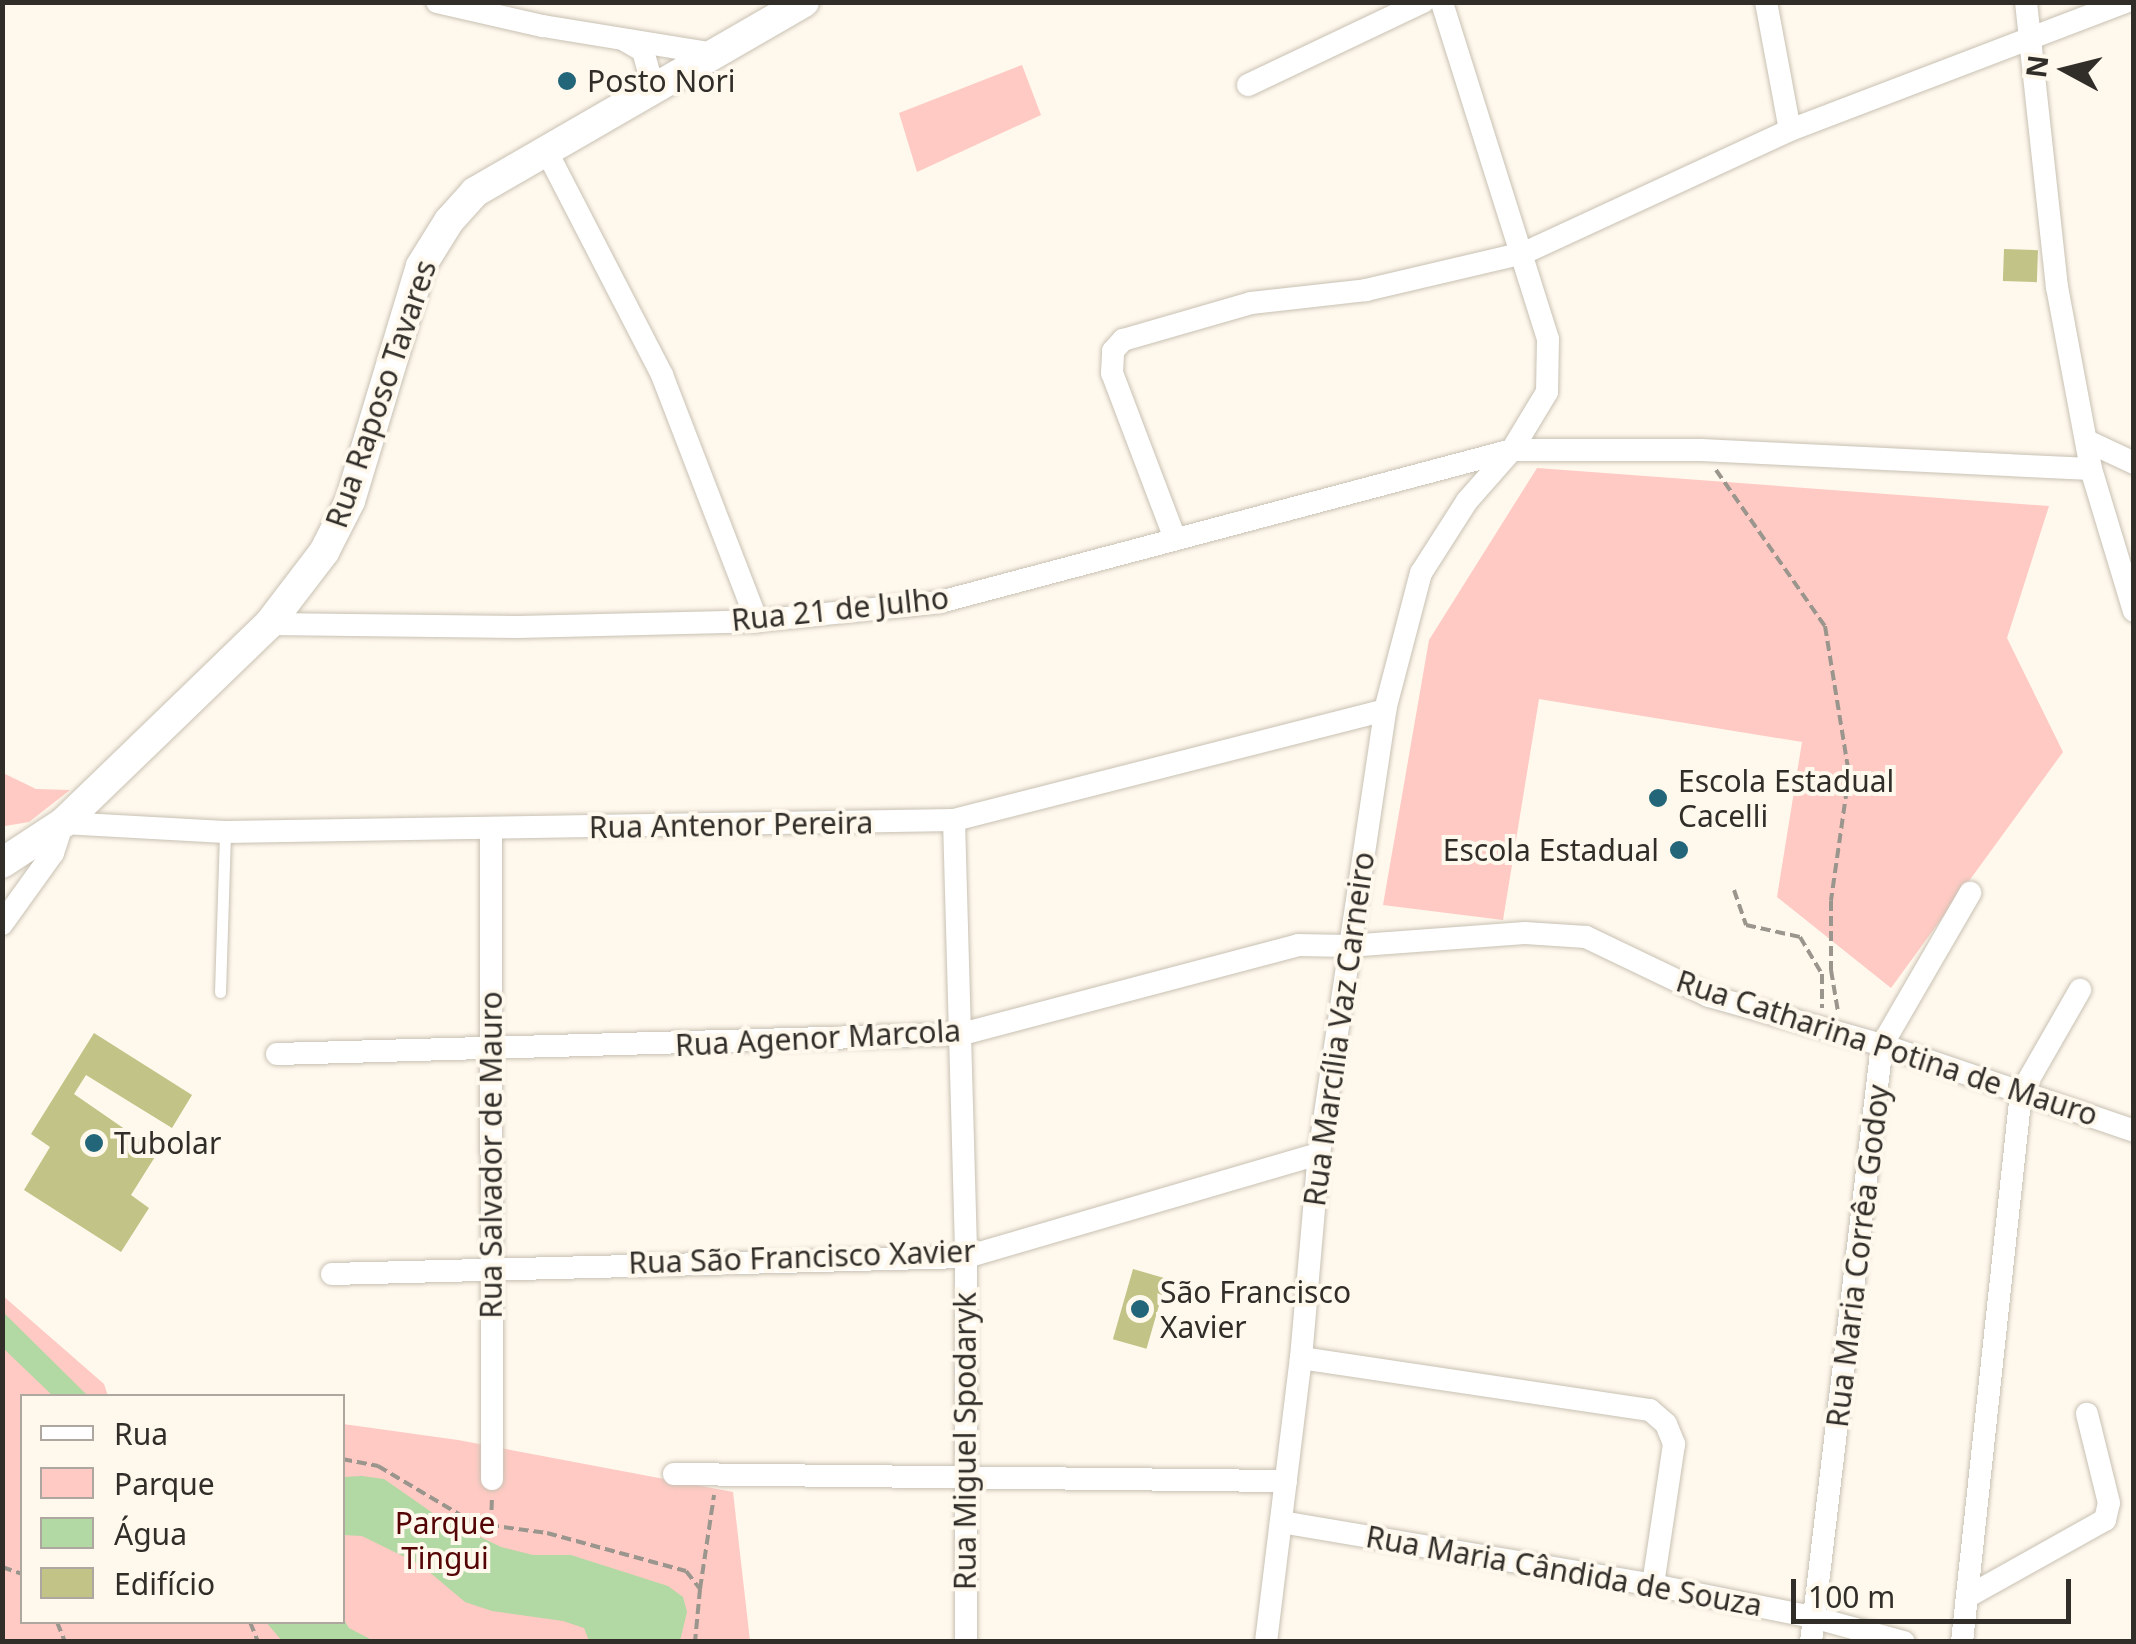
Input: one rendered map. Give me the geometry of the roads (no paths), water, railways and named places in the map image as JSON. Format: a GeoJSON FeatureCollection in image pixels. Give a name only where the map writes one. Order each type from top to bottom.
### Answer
{"type":"FeatureCollection","features":[{"type":"Feature","properties":{"kind":"main road","name":"Rua Raposo Tavares"},"geometry":{"type":"LineString","coordinates":[[2,864],[63,823],[269,624],[324,552],[350,501],[421,266],[449,221],[475,192],[804,2]]}},
{"type":"Feature","properties":{"kind":"main road","name":"Rua Raposo Tavares"},"geometry":{"type":"LineString","coordinates":[[2,843],[37,840]]}},
{"type":"Feature","properties":{"kind":"street"},"geometry":{"type":"LineString","coordinates":[[438,2],[714,54]]}},
{"type":"Feature","properties":{"kind":"street"},"geometry":{"type":"LineString","coordinates":[[1248,85],[1423,2]]}},
{"type":"Feature","properties":{"kind":"street","name":"Rua Marcília Vaz Carneiro"},"geometry":{"type":"LineString","coordinates":[[1266,1642],[1301,1358],[1318,1154],[1385,710],[1420,573],[1467,501],[1512,450],[1548,392],[1548,339],[1442,2]]}},
{"type":"Feature","properties":{"kind":"street"},"geometry":{"type":"LineString","coordinates":[[1766,2],[1790,130]]}},
{"type":"Feature","properties":{"kind":"street"},"geometry":{"type":"LineString","coordinates":[[2026,2],[2033,38],[2057,287],[2091,469],[2134,610]]}},
{"type":"Feature","properties":{"kind":"street"},"geometry":{"type":"LineString","coordinates":[[1174,536],[1112,373],[1113,350],[1123,340],[1251,303],[1366,290],[1524,253],[1790,130],[2126,2]]}},
{"type":"Feature","properties":{"kind":"street"},"geometry":{"type":"LineString","coordinates":[[626,40],[643,52],[654,90]]}},
{"type":"Feature","properties":{"kind":"street"},"geometry":{"type":"LineString","coordinates":[[547,152],[662,375],[758,621]]}},
{"type":"Feature","properties":{"kind":"street"},"geometry":{"type":"LineString","coordinates":[[2086,441],[2134,464]]}},
{"type":"Feature","properties":{"kind":"street"},"geometry":{"type":"LineString","coordinates":[[1512,450],[1702,450],[2091,469]]}},
{"type":"Feature","properties":{"kind":"street","name":"Rua 21 de Julho"},"geometry":{"type":"LineString","coordinates":[[269,624],[518,627],[758,621],[940,602],[1174,536],[1512,450]]}},
{"type":"Feature","properties":{"kind":"street","name":"Rua Antenor Pereira"},"geometry":{"type":"LineString","coordinates":[[63,823],[225,832],[954,820],[1385,710]]}},
{"type":"Feature","properties":{"kind":"street","name":"Rua Miguel Spodaryk"},"geometry":{"type":"LineString","coordinates":[[954,820],[966,1256],[966,1642]]}},
{"type":"Feature","properties":{"kind":"street","name":"Rua Raposo Tavares"},"geometry":{"type":"LineString","coordinates":[[2,924],[53,853],[63,823]]}},
{"type":"Feature","properties":{"kind":"street","name":"Rua Salvador de Mauro"},"geometry":{"type":"LineString","coordinates":[[491,830],[492,1480]]}},
{"type":"Feature","properties":{"kind":"street","name":"Rua Maria Corrêa Godoy"},"geometry":{"type":"LineString","coordinates":[[1811,1642],[1882,1045],[1970,893]]}},
{"type":"Feature","properties":{"kind":"street","name":"Rua Catharina Potina de Mauro"},"geometry":{"type":"LineString","coordinates":[[1348,946],[1525,933],[1586,936],[1709,996],[1830,1022],[1882,1045],[2134,1131]]}},
{"type":"Feature","properties":{"kind":"street","name":"Rua Agenor Marcola"},"geometry":{"type":"LineString","coordinates":[[277,1054],[962,1034],[1298,945],[1348,946]]}},
{"type":"Feature","properties":{"kind":"street"},"geometry":{"type":"LineString","coordinates":[[1962,1642],[2021,1093],[2080,990]]}},
{"type":"Feature","properties":{"kind":"street","name":"Rua São Francisco Xavier"},"geometry":{"type":"LineString","coordinates":[[332,1274],[966,1256],[1318,1154]]}},
{"type":"Feature","properties":{"kind":"street"},"geometry":{"type":"LineString","coordinates":[[1301,1358],[1650,1410],[1666,1424],[1674,1444],[1653,1585]]}},
{"type":"Feature","properties":{"kind":"street"},"geometry":{"type":"LineString","coordinates":[[1967,1597],[2105,1520],[2109,1504],[2087,1414]]}},
{"type":"Feature","properties":{"kind":"street"},"geometry":{"type":"LineString","coordinates":[[674,1474],[1286,1481]]}},
{"type":"Feature","properties":{"kind":"street","name":"Rua Maria Cândida de Souza"},"geometry":{"type":"LineString","coordinates":[[1281,1522],[1653,1585],[1816,1618],[1904,1642]]}},
{"type":"Feature","properties":{"kind":"lane"},"geometry":{"type":"LineString","coordinates":[[220,992],[225,832]]}},
{"type":"Feature","properties":{"kind":"water"},"geometry":{"type":"Polygon","coordinates":[[[2,1311],[86,1394],[51,1394],[3,1348],[2,1311]]]}},
{"type":"Feature","properties":{"kind":"water"},"geometry":{"type":"Polygon","coordinates":[[[345,1477],[384,1479],[437,1516],[501,1547],[533,1555],[571,1555],[668,1586],[683,1597],[687,1612],[680,1641],[589,1641],[584,1628],[563,1621],[492,1611],[465,1602],[421,1565],[362,1536],[345,1535],[345,1477]]]}},
{"type":"Feature","properties":{"kind":"water"},"geometry":{"type":"Polygon","coordinates":[[[345,1621],[349,1628],[374,1641],[282,1641],[268,1624],[345,1621]]]}},
{"type":"Feature","properties":{"kind":"place","name":"Posto Nori"},"geometry":{"type":"Point","coordinates":[567,81]}},
{"type":"Feature","properties":{"kind":"place","name":"Escola Estadual Cacelli"},"geometry":{"type":"Point","coordinates":[1658,798]}},
{"type":"Feature","properties":{"kind":"place","name":"Escola Estadual"},"geometry":{"type":"Point","coordinates":[1679,850]}},
{"type":"Feature","properties":{"kind":"place","name":"Tubolar"},"geometry":{"type":"Point","coordinates":[94,1143]}},
{"type":"Feature","properties":{"kind":"place","name":"São Francisco Xavier"},"geometry":{"type":"Point","coordinates":[1140,1309]}},
{"type":"Feature","properties":{"kind":"park label","name":"Parque Tingui"},"geometry":{"type":"Point","coordinates":[445,1540]}}]}
